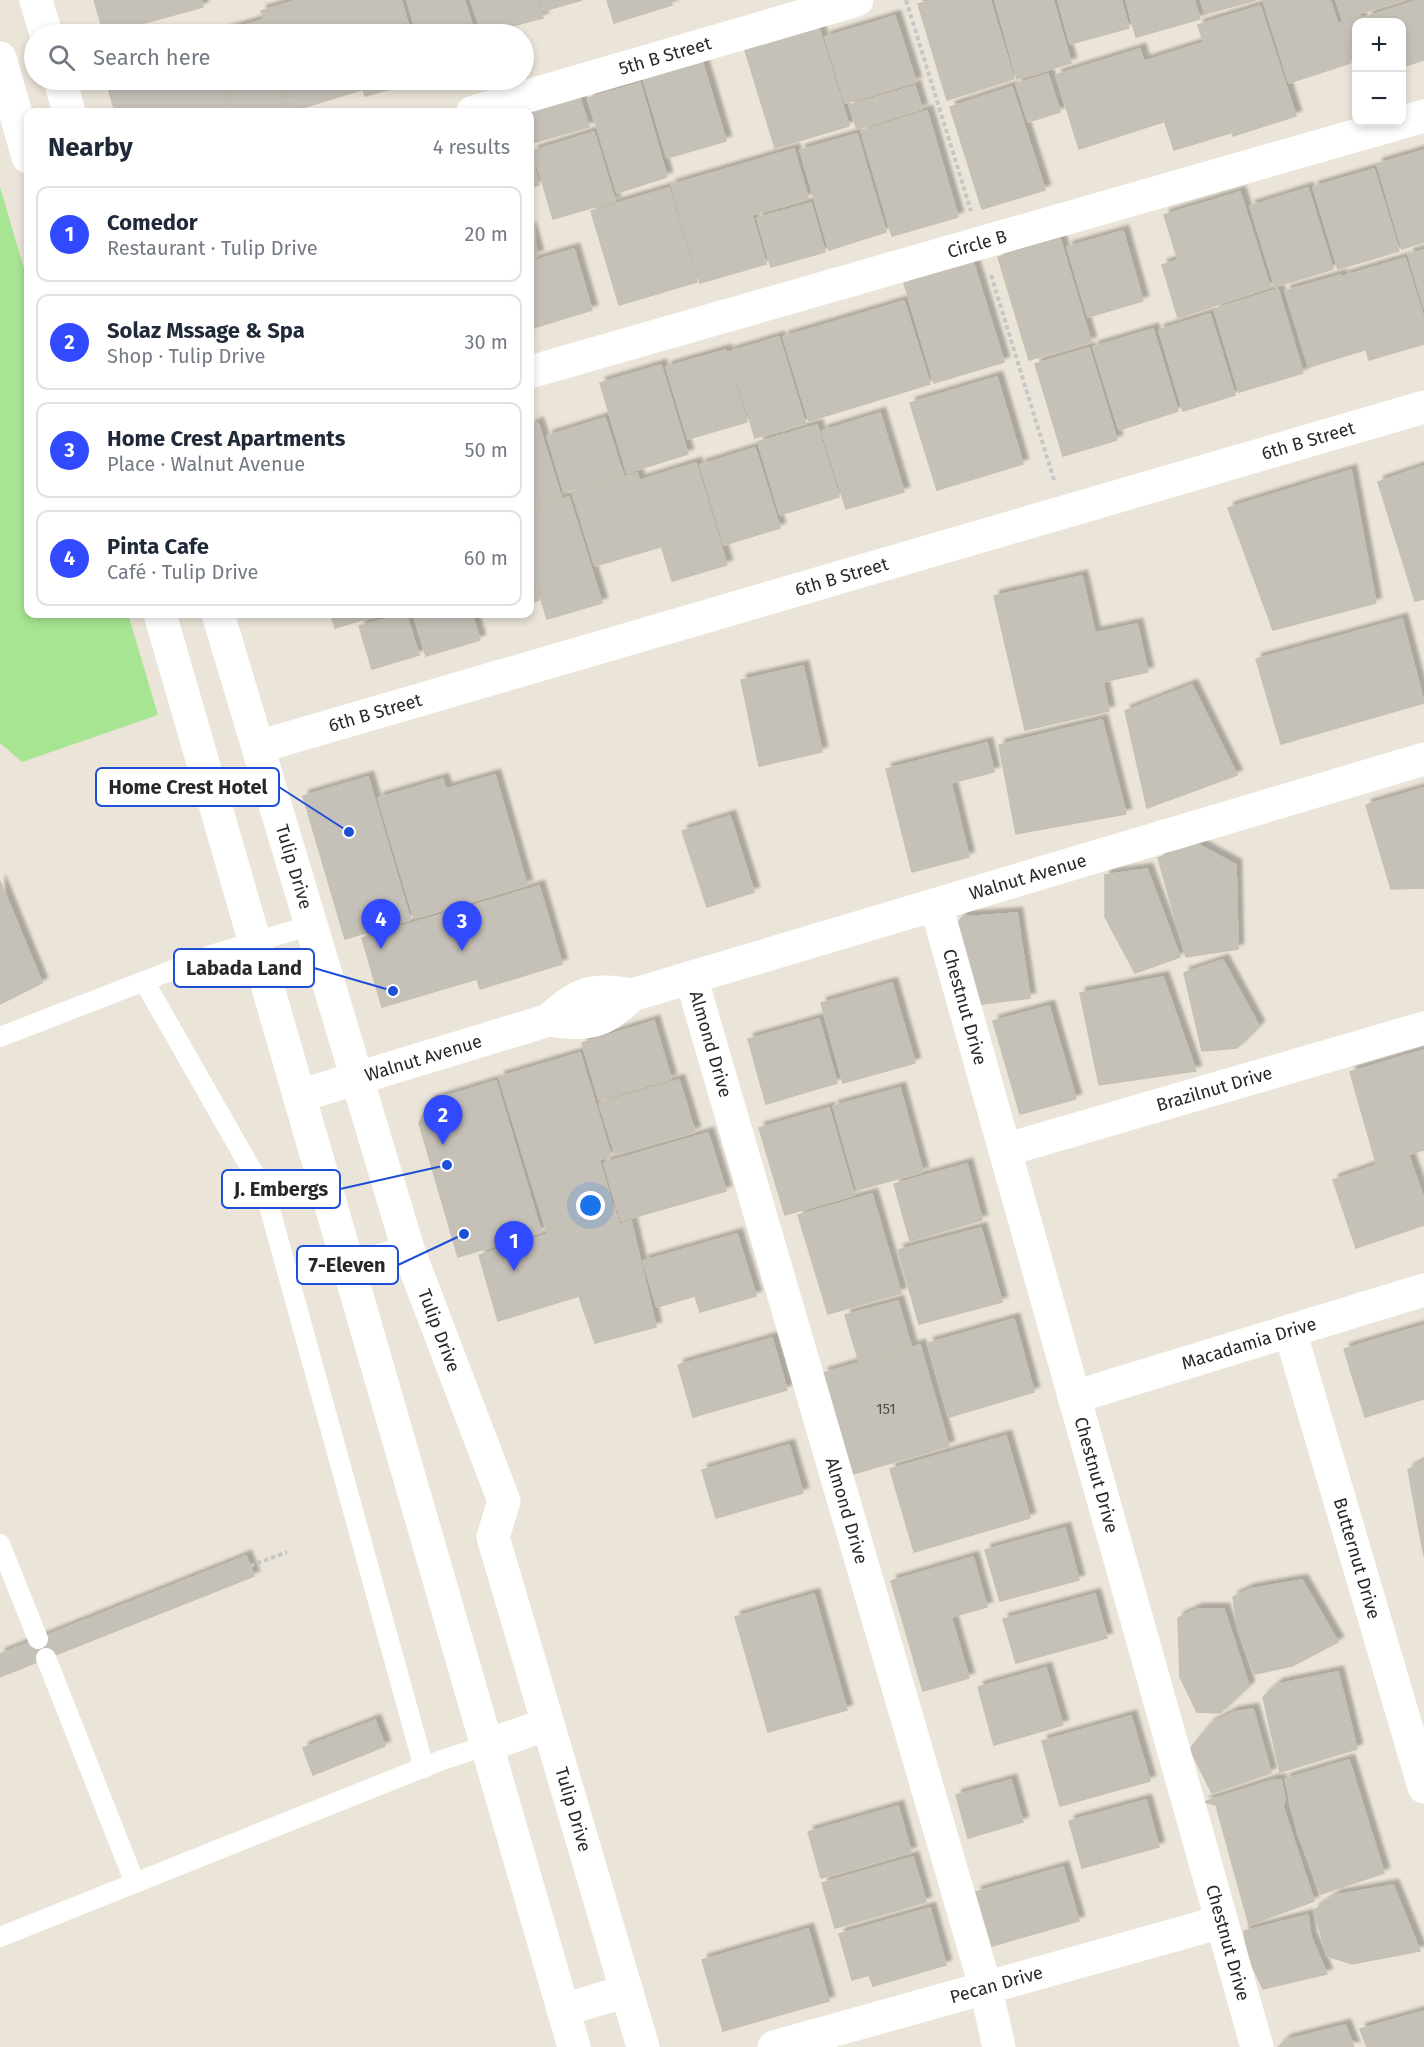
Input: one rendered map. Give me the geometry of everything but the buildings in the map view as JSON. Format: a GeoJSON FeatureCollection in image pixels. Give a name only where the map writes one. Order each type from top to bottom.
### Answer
{"type":"FeatureCollection","features":[{"type":"Feature","properties":{"kind":"street"},"geometry":{"type":"LineString","coordinates":[[36,0],[43,24]]}},
{"type":"Feature","properties":{"kind":"street","name":"5th B Street"},"geometry":{"type":"LineString","coordinates":[[487,108],[857,0]]}},
{"type":"Feature","properties":{"kind":"street"},"geometry":{"type":"LineString","coordinates":[[0,58],[24,144]]}},
{"type":"Feature","properties":{"kind":"street"},"geometry":{"type":"LineString","coordinates":[[63,90],[68,108]]}},
{"type":"Feature","properties":{"kind":"street","name":"Circle B"},"geometry":{"type":"LineString","coordinates":[[534,371],[1424,116]]}},
{"type":"Feature","properties":{"kind":"street","name":"6th B Street"},"geometry":{"type":"LineString","coordinates":[[258,747],[1424,407]]}},
{"type":"Feature","properties":{"kind":"street"},"geometry":{"type":"LineString","coordinates":[[161,618],[350,1269],[485,1746],[570,2032],[635,2020]]}},
{"type":"Feature","properties":{"kind":"street","name":"Tulip Drive"},"geometry":{"type":"LineString","coordinates":[[219,618],[409,1252],[504,1501],[493,1537],[635,2020]]}},
{"type":"Feature","properties":{"kind":"street","name":"Walnut Avenue"},"geometry":{"type":"LineString","coordinates":[[298,1096],[549,1020],[580,1025],[610,1015],[633,994],[1424,759]]}},
{"type":"Feature","properties":{"kind":"street","name":"Chestnut Drive"},"geometry":{"type":"LineString","coordinates":[[936,905],[1257,2047]]}},
{"type":"Feature","properties":{"kind":"street","name":"Almond Drive"},"geometry":{"type":"LineString","coordinates":[[691,977],[986,1989],[999,2047]]}},
{"type":"Feature","properties":{"kind":"street","name":"Brazilnut Drive"},"geometry":{"type":"LineString","coordinates":[[1005,1150],[1424,1028]]}},
{"type":"Feature","properties":{"kind":"street"},"geometry":{"type":"LineString","coordinates":[[350,1269],[409,1252]]}},
{"type":"Feature","properties":{"kind":"street","name":"Macadamia Drive"},"geometry":{"type":"LineString","coordinates":[[1074,1397],[1424,1290]]}},
{"type":"Feature","properties":{"kind":"street","name":"Butternut Drive"},"geometry":{"type":"LineString","coordinates":[[1290,1331],[1424,1787]]}},
{"type":"Feature","properties":{"kind":"street"},"geometry":{"type":"LineString","coordinates":[[485,1746],[549,1724]]}},
{"type":"Feature","properties":{"kind":"street","name":"Pecan Drive"},"geometry":{"type":"LineString","coordinates":[[774,2047],[1221,1922]]}},
{"type":"Feature","properties":{"kind":"lane"},"geometry":{"type":"LineString","coordinates":[[0,1037],[214,954],[312,925]]}},
{"type":"Feature","properties":{"kind":"lane"},"geometry":{"type":"LineString","coordinates":[[144,981],[266,1195],[424,1768]]}},
{"type":"Feature","properties":{"kind":"lane"},"geometry":{"type":"LineString","coordinates":[[0,1544],[38,1639]]}},
{"type":"Feature","properties":{"kind":"lane"},"geometry":{"type":"LineString","coordinates":[[46,1659],[135,1883]]}},
{"type":"Feature","properties":{"kind":"lane"},"geometry":{"type":"LineString","coordinates":[[0,1937],[424,1768],[485,1746]]}},
{"type":"Feature","properties":{"kind":"path"},"geometry":{"type":"LineString","coordinates":[[250,1566],[287,1552]]}},
{"type":"Feature","properties":{"kind":"green space"},"geometry":{"type":"Polygon","coordinates":[[[0,187],[24,268],[24,618],[129,618],[158,715],[22,762],[0,743],[0,187]]]}},
{"type":"Feature","properties":{"kind":"place","name":"Home Crest Hotel"},"geometry":{"type":"Point","coordinates":[349,832]}},
{"type":"Feature","properties":{"kind":"place","name":"Pinta Cafe"},"geometry":{"type":"Point","coordinates":[381,949]}},
{"type":"Feature","properties":{"kind":"place","name":"Home Crest Apartments"},"geometry":{"type":"Point","coordinates":[462,951]}},
{"type":"Feature","properties":{"kind":"place","name":"Labada Land"},"geometry":{"type":"Point","coordinates":[393,991]}},
{"type":"Feature","properties":{"kind":"place","name":"Solaz Mssage & Spa"},"geometry":{"type":"Point","coordinates":[443,1145]}},
{"type":"Feature","properties":{"kind":"place","name":"J. Embergs"},"geometry":{"type":"Point","coordinates":[447,1165]}},
{"type":"Feature","properties":{"kind":"place","name":"7-Eleven"},"geometry":{"type":"Point","coordinates":[464,1234]}},
{"type":"Feature","properties":{"kind":"place","name":"Comedor"},"geometry":{"type":"Point","coordinates":[514,1271]}}]}
